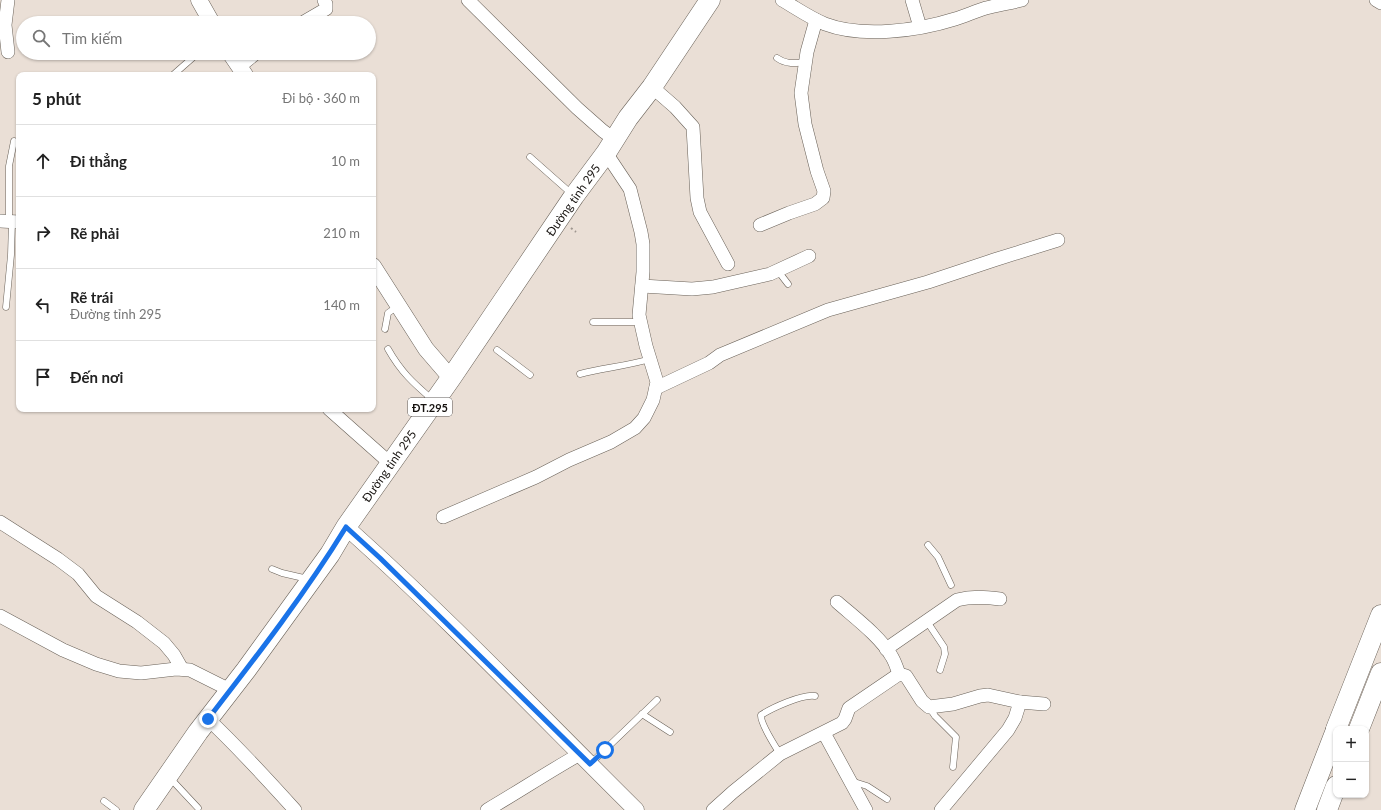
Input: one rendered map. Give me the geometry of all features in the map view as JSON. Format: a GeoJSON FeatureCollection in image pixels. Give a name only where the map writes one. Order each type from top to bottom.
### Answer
{"type":"FeatureCollection","features":[{"type":"Feature","properties":{"kind":"main road","name":"Đường tỉnh 295"},"geometry":{"type":"LineString","coordinates":[[144,810],[208,719],[330,554],[346,527],[450,378],[482,337],[574,196],[652,86],[710,0]]}},
{"type":"Feature","properties":{"kind":"main road"},"geometry":{"type":"LineString","coordinates":[[1338,726],[1381,615]]}},
{"type":"Feature","properties":{"kind":"main road"},"geometry":{"type":"LineString","coordinates":[[1360,726],[1381,673]]}},
{"type":"Feature","properties":{"kind":"main road"},"geometry":{"type":"LineString","coordinates":[[1305,810],[1333,738]]}},
{"type":"Feature","properties":{"kind":"main road"},"geometry":{"type":"LineString","coordinates":[[1327,810],[1333,794]]}},
{"type":"Feature","properties":{"kind":"street"},"geometry":{"type":"LineString","coordinates":[[8,0],[5,25],[8,52]]}},
{"type":"Feature","properties":{"kind":"street"},"geometry":{"type":"LineString","coordinates":[[199,0],[208,16]]}},
{"type":"Feature","properties":{"kind":"street"},"geometry":{"type":"LineString","coordinates":[[314,16],[326,9],[324,0]]}},
{"type":"Feature","properties":{"kind":"street"},"geometry":{"type":"LineString","coordinates":[[443,517],[536,477],[569,460],[611,442],[635,428],[644,418],[653,400],[657,382],[639,314],[642,286],[643,244],[639,225],[630,189],[603,131],[577,108],[468,0]]}},
{"type":"Feature","properties":{"kind":"street"},"geometry":{"type":"LineString","coordinates":[[782,0],[827,25],[851,30],[880,32],[920,27],[953,20],[985,4],[1022,0]]}},
{"type":"Feature","properties":{"kind":"street"},"geometry":{"type":"LineString","coordinates":[[912,0],[920,27]]}},
{"type":"Feature","properties":{"kind":"street"},"geometry":{"type":"LineString","coordinates":[[1376,0],[1381,3]]}},
{"type":"Feature","properties":{"kind":"street"},"geometry":{"type":"LineString","coordinates":[[760,225],[815,204],[823,198],[824,191],[817,172],[805,124],[801,93],[808,52],[816,20]]}},
{"type":"Feature","properties":{"kind":"street"},"geometry":{"type":"LineString","coordinates":[[235,60],[242,71],[251,60]]}},
{"type":"Feature","properties":{"kind":"street"},"geometry":{"type":"LineString","coordinates":[[652,86],[693,126],[697,198],[700,212],[728,264]]}},
{"type":"Feature","properties":{"kind":"street"},"geometry":{"type":"LineString","coordinates":[[656,388],[709,363],[720,355],[828,310],[928,282],[1058,240]]}},
{"type":"Feature","properties":{"kind":"street"},"geometry":{"type":"LineString","coordinates":[[642,286],[692,289],[713,287],[778,271],[783,267],[808,256]]}},
{"type":"Feature","properties":{"kind":"street"},"geometry":{"type":"LineString","coordinates":[[376,275],[426,349],[450,378]]}},
{"type":"Feature","properties":{"kind":"street"},"geometry":{"type":"LineString","coordinates":[[332,412],[390,464]]}},
{"type":"Feature","properties":{"kind":"street"},"geometry":{"type":"LineString","coordinates":[[0,522],[58,559],[78,574],[96,596],[137,622],[164,643],[174,654],[182,669]]}},
{"type":"Feature","properties":{"kind":"street"},"geometry":{"type":"LineString","coordinates":[[346,527],[386,563],[636,810]]}},
{"type":"Feature","properties":{"kind":"street"},"geometry":{"type":"LineString","coordinates":[[886,649],[956,596],[1000,599]]}},
{"type":"Feature","properties":{"kind":"street"},"geometry":{"type":"LineString","coordinates":[[837,602],[868,630],[886,649],[892,656],[899,674]]}},
{"type":"Feature","properties":{"kind":"street"},"geometry":{"type":"LineString","coordinates":[[0,616],[64,650],[102,666],[119,671],[141,673],[182,669],[190,670],[230,690]]}},
{"type":"Feature","properties":{"kind":"street"},"geometry":{"type":"LineString","coordinates":[[899,674],[906,676],[922,701],[929,707],[953,704],[988,695],[1020,702],[1044,704]]}},
{"type":"Feature","properties":{"kind":"street"},"geometry":{"type":"LineString","coordinates":[[713,810],[780,754],[842,723],[845,720],[849,708],[899,674]]}},
{"type":"Feature","properties":{"kind":"street"},"geometry":{"type":"LineString","coordinates":[[941,810],[1008,730],[1015,718],[1020,702]]}},
{"type":"Feature","properties":{"kind":"street"},"geometry":{"type":"LineString","coordinates":[[208,719],[254,764],[295,810]]}},
{"type":"Feature","properties":{"kind":"street"},"geometry":{"type":"LineString","coordinates":[[824,733],[866,810]]}},
{"type":"Feature","properties":{"kind":"street"},"geometry":{"type":"LineString","coordinates":[[487,810],[507,799],[546,773],[585,759]]}},
{"type":"Feature","properties":{"kind":"lane"},"geometry":{"type":"LineString","coordinates":[[777,58],[790,64],[806,62]]}},
{"type":"Feature","properties":{"kind":"lane"},"geometry":{"type":"LineString","coordinates":[[176,72],[190,60]]}},
{"type":"Feature","properties":{"kind":"lane"},"geometry":{"type":"LineString","coordinates":[[6,307],[11,255],[9,166],[14,141]]}},
{"type":"Feature","properties":{"kind":"lane"},"geometry":{"type":"LineString","coordinates":[[530,157],[574,196]]}},
{"type":"Feature","properties":{"kind":"lane"},"geometry":{"type":"LineString","coordinates":[[778,271],[788,284]]}},
{"type":"Feature","properties":{"kind":"lane"},"geometry":{"type":"LineString","coordinates":[[385,329],[388,313],[398,306]]}},
{"type":"Feature","properties":{"kind":"lane"},"geometry":{"type":"LineString","coordinates":[[593,322],[640,322]]}},
{"type":"Feature","properties":{"kind":"lane"},"geometry":{"type":"LineString","coordinates":[[388,350],[397,366],[409,380],[434,401]]}},
{"type":"Feature","properties":{"kind":"lane"},"geometry":{"type":"LineString","coordinates":[[497,350],[530,376]]}},
{"type":"Feature","properties":{"kind":"lane"},"geometry":{"type":"LineString","coordinates":[[580,374],[630,365],[650,359]]}},
{"type":"Feature","properties":{"kind":"lane"},"geometry":{"type":"LineString","coordinates":[[928,545],[938,557],[951,585]]}},
{"type":"Feature","properties":{"kind":"lane"},"geometry":{"type":"LineString","coordinates":[[272,569],[298,577],[311,579]]}},
{"type":"Feature","properties":{"kind":"lane"},"geometry":{"type":"LineString","coordinates":[[926,620],[944,647],[945,654],[940,670]]}},
{"type":"Feature","properties":{"kind":"lane"},"geometry":{"type":"LineString","coordinates":[[780,754],[764,725],[761,715],[809,695],[815,696]]}},
{"type":"Feature","properties":{"kind":"lane"},"geometry":{"type":"LineString","coordinates":[[585,759],[642,714],[657,700]]}},
{"type":"Feature","properties":{"kind":"lane"},"geometry":{"type":"LineString","coordinates":[[929,707],[935,716],[956,737],[953,767]]}},
{"type":"Feature","properties":{"kind":"lane"},"geometry":{"type":"LineString","coordinates":[[642,714],[670,732]]}},
{"type":"Feature","properties":{"kind":"lane"},"geometry":{"type":"LineString","coordinates":[[168,776],[198,808]]}},
{"type":"Feature","properties":{"kind":"lane"},"geometry":{"type":"LineString","coordinates":[[850,781],[867,786],[887,799]]}},
{"type":"Feature","properties":{"kind":"lane"},"geometry":{"type":"LineString","coordinates":[[104,801],[116,810]]}},
{"type":"Feature","properties":{"kind":"route"},"geometry":{"type":"LineString","coordinates":[[208,719],[246,670],[330,554],[346,527],[473,648],[590,764],[605,750]]}}]}
